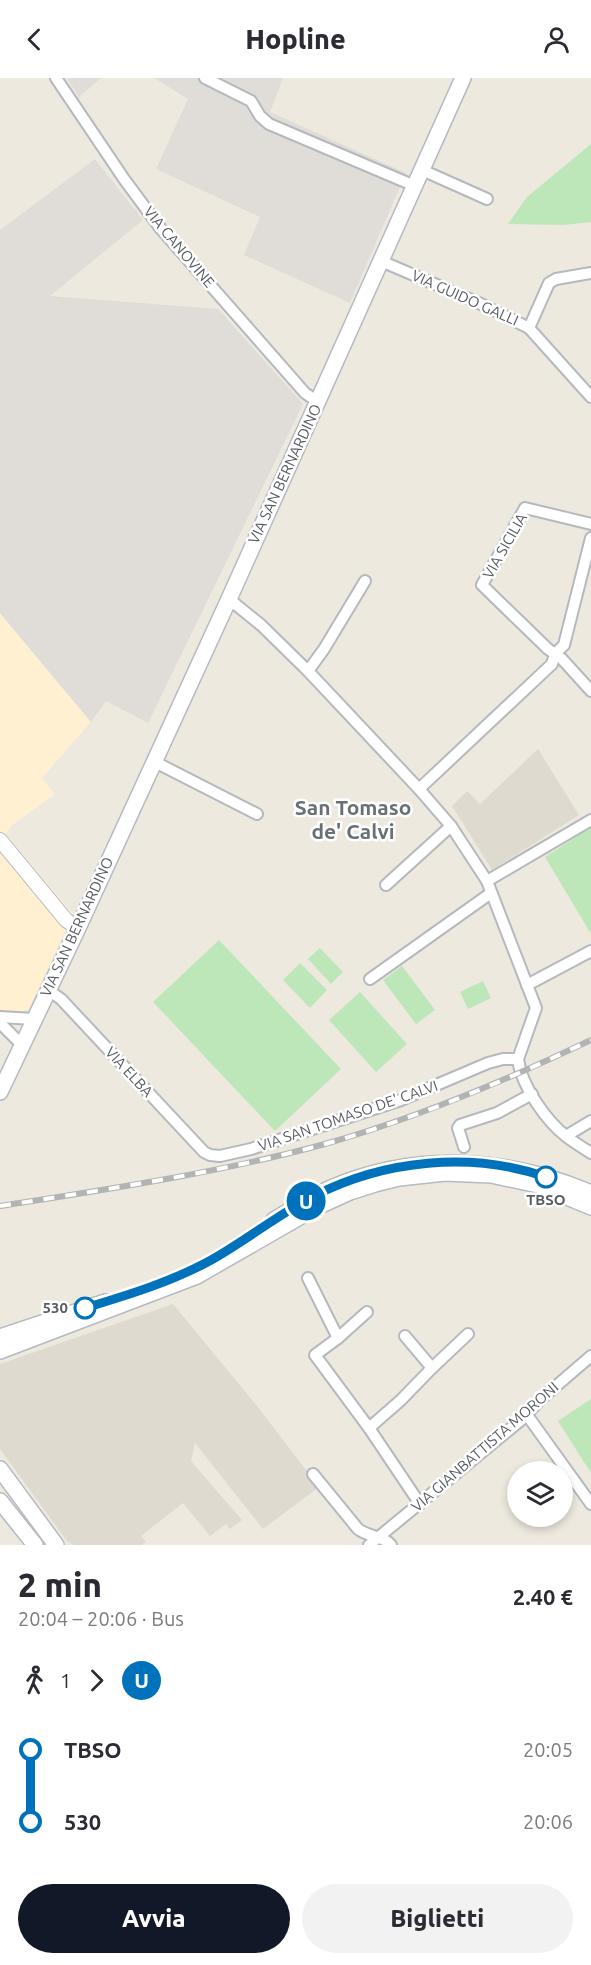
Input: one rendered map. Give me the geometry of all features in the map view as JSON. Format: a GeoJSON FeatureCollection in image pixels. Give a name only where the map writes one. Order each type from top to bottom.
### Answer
{"type":"FeatureCollection","features":[{"type":"Feature","properties":{"kind":"main road","name":"VIA SAN BERNARDINO"},"geometry":{"type":"LineString","coordinates":[[0,1092],[229,599],[463,78]]}},
{"type":"Feature","properties":{"kind":"main road"},"geometry":{"type":"LineString","coordinates":[[0,1337],[188,1271],[212,1259],[314,1196],[349,1181],[387,1170],[429,1163],[481,1164],[527,1171],[591,1193]]}},
{"type":"Feature","properties":{"kind":"main road"},"geometry":{"type":"LineString","coordinates":[[0,1351],[197,1276],[317,1207],[350,1192],[399,1178],[446,1173],[491,1175],[538,1185],[591,1207]]}},
{"type":"Feature","properties":{"kind":"main road"},"geometry":{"type":"LineString","coordinates":[[0,1469],[56,1545]]}},
{"type":"Feature","properties":{"kind":"main road"},"geometry":{"type":"LineString","coordinates":[[0,1501],[35,1545]]}},
{"type":"Feature","properties":{"kind":"street","name":"VIA CANOVINE"},"geometry":{"type":"LineString","coordinates":[[56,78],[124,179],[161,229],[305,393],[318,402]]}},
{"type":"Feature","properties":{"kind":"street"},"geometry":{"type":"LineString","coordinates":[[205,78],[251,101],[260,116],[269,124],[416,186]]}},
{"type":"Feature","properties":{"kind":"street"},"geometry":{"type":"LineString","coordinates":[[422,170],[487,199]]}},
{"type":"Feature","properties":{"kind":"street","name":"VIA GUIDO GALLI"},"geometry":{"type":"LineString","coordinates":[[381,261],[530,328],[591,397]]}},
{"type":"Feature","properties":{"kind":"street"},"geometry":{"type":"LineString","coordinates":[[530,328],[549,283],[556,279],[591,273]]}},
{"type":"Feature","properties":{"kind":"street","name":"VIA SICILIA"},"geometry":{"type":"LineString","coordinates":[[555,654],[482,585],[525,508],[591,524]]}},
{"type":"Feature","properties":{"kind":"street"},"geometry":{"type":"LineString","coordinates":[[419,789],[552,664],[555,654],[564,645],[591,538]]}},
{"type":"Feature","properties":{"kind":"street"},"geometry":{"type":"LineString","coordinates":[[308,671],[324,649],[364,581]]}},
{"type":"Feature","properties":{"kind":"street"},"geometry":{"type":"LineString","coordinates":[[229,599],[261,625],[308,671],[451,826],[487,882],[536,1008],[518,1059],[519,1067],[546,1117],[566,1136],[591,1153]]}},
{"type":"Feature","properties":{"kind":"street"},"geometry":{"type":"LineString","coordinates":[[555,654],[591,691]]}},
{"type":"Feature","properties":{"kind":"street"},"geometry":{"type":"LineString","coordinates":[[153,761],[257,814]]}},
{"type":"Feature","properties":{"kind":"street"},"geometry":{"type":"LineString","coordinates":[[487,882],[591,820]]}},
{"type":"Feature","properties":{"kind":"street"},"geometry":{"type":"LineString","coordinates":[[386,885],[451,826]]}},
{"type":"Feature","properties":{"kind":"street"},"geometry":{"type":"LineString","coordinates":[[0,840],[66,920],[78,928]]}},
{"type":"Feature","properties":{"kind":"street"},"geometry":{"type":"LineString","coordinates":[[370,979],[491,893]]}},
{"type":"Feature","properties":{"kind":"street"},"geometry":{"type":"LineString","coordinates":[[527,985],[591,951]]}},
{"type":"Feature","properties":{"kind":"street","name":"VIA ELBA"},"geometry":{"type":"LineString","coordinates":[[48,990],[61,999],[204,1152],[210,1155]]}},
{"type":"Feature","properties":{"kind":"street"},"geometry":{"type":"LineString","coordinates":[[0,1017],[34,1019]]}},
{"type":"Feature","properties":{"kind":"street"},"geometry":{"type":"LineString","coordinates":[[0,1023],[22,1045]]}},
{"type":"Feature","properties":{"kind":"street","name":"VIA SAN TOMASO DE' CALVI"},"geometry":{"type":"LineString","coordinates":[[210,1155],[220,1156],[251,1149],[401,1101],[488,1063],[518,1059]]}},
{"type":"Feature","properties":{"kind":"street"},"geometry":{"type":"LineString","coordinates":[[464,1147],[458,1128],[460,1125],[497,1113],[532,1094]]}},
{"type":"Feature","properties":{"kind":"street"},"geometry":{"type":"LineString","coordinates":[[566,1136],[591,1121]]}},
{"type":"Feature","properties":{"kind":"street"},"geometry":{"type":"LineString","coordinates":[[308,1278],[338,1338]]}},
{"type":"Feature","properties":{"kind":"street"},"geometry":{"type":"LineString","coordinates":[[367,1312],[315,1355],[369,1428],[420,1504]]}},
{"type":"Feature","properties":{"kind":"street"},"geometry":{"type":"LineString","coordinates":[[369,1428],[468,1334]]}},
{"type":"Feature","properties":{"kind":"street"},"geometry":{"type":"LineString","coordinates":[[405,1336],[432,1368]]}},
{"type":"Feature","properties":{"kind":"street","name":"VIA GIANBATTISTA MORONI"},"geometry":{"type":"LineString","coordinates":[[373,1541],[420,1504],[591,1356]]}},
{"type":"Feature","properties":{"kind":"street"},"geometry":{"type":"LineString","coordinates":[[526,1414],[591,1504]]}},
{"type":"Feature","properties":{"kind":"street"},"geometry":{"type":"LineString","coordinates":[[313,1474],[358,1529],[373,1541],[388,1541],[391,1545]]}},
{"type":"Feature","properties":{"kind":"shaded area"},"geometry":{"type":"Polygon","coordinates":[[[67,78],[101,78],[79,97],[67,78]]]}},
{"type":"Feature","properties":{"kind":"shaded area"},"geometry":{"type":"Polygon","coordinates":[[[154,78],[283,78],[270,112],[406,173],[350,303],[244,255],[260,217],[156,169],[188,99],[154,78]]]}},
{"type":"Feature","properties":{"kind":"shaded area"},"geometry":{"type":"Polygon","coordinates":[[[95,159],[143,220],[50,296],[218,309],[303,404],[148,723],[106,701],[91,722],[0,613],[0,230],[95,159]]]}},
{"type":"Feature","properties":{"kind":"shaded area"},"geometry":{"type":"Polygon","coordinates":[[[0,613],[91,722],[42,778],[55,794],[11,826],[6,834],[73,914],[29,1009],[0,1018],[0,613]]]}},
{"type":"Feature","properties":{"kind":"shaded area"},"geometry":{"type":"Polygon","coordinates":[[[538,749],[579,815],[492,870],[452,806],[467,791],[480,804],[538,749]]]}},
{"type":"Feature","properties":{"kind":"shaded area"},"geometry":{"type":"Polygon","coordinates":[[[173,1304],[257,1406],[319,1487],[263,1529],[195,1443],[191,1461],[242,1520],[230,1529],[226,1524],[210,1536],[183,1503],[141,1536],[146,1542],[142,1545],[74,1545],[67,1541],[0,1449],[0,1364],[173,1304]]]}},
{"type":"Feature","properties":{"kind":"green space"},"geometry":{"type":"Polygon","coordinates":[[[591,144],[591,222],[564,225],[508,224],[527,197],[591,144]]]}},
{"type":"Feature","properties":{"kind":"green space"},"geometry":{"type":"Polygon","coordinates":[[[591,827],[591,934],[545,857],[591,827]]]}},
{"type":"Feature","properties":{"kind":"green space"},"geometry":{"type":"Polygon","coordinates":[[[219,940],[341,1069],[275,1131],[153,1002],[219,940]]]}},
{"type":"Feature","properties":{"kind":"green space"},"geometry":{"type":"Polygon","coordinates":[[[320,948],[343,972],[331,984],[308,959],[320,948]]]}},
{"type":"Feature","properties":{"kind":"green space"},"geometry":{"type":"Polygon","coordinates":[[[300,963],[327,990],[310,1008],[283,980],[300,963]]]}},
{"type":"Feature","properties":{"kind":"green space"},"geometry":{"type":"Polygon","coordinates":[[[402,966],[435,1010],[416,1024],[383,980],[402,966]]]}},
{"type":"Feature","properties":{"kind":"green space"},"geometry":{"type":"Polygon","coordinates":[[[483,981],[491,998],[468,1009],[460,992],[483,981]]]}},
{"type":"Feature","properties":{"kind":"green space"},"geometry":{"type":"Polygon","coordinates":[[[360,992],[407,1044],[376,1072],[329,1020],[360,992]]]}},
{"type":"Feature","properties":{"kind":"green space"},"geometry":{"type":"Polygon","coordinates":[[[591,1399],[591,1473],[558,1421],[591,1399]]]}},
{"type":"Feature","properties":{"kind":"railway"},"geometry":{"type":"LineString","coordinates":[[0,1206],[204,1172],[325,1144],[393,1123],[460,1098],[591,1040]]}},
{"type":"Feature","properties":{"kind":"bus line","name":"U"},"geometry":{"type":"LineString","coordinates":[[85,1308],[167,1279],[212,1259],[314,1196],[358,1178],[402,1167],[456,1162],[518,1169],[546,1177]]}},
{"type":"Feature","properties":{"kind":"place","name":"TBSO"},"geometry":{"type":"Point","coordinates":[546,1177]}},
{"type":"Feature","properties":{"kind":"place","name":"530"},"geometry":{"type":"Point","coordinates":[85,1308]}},
{"type":"Feature","properties":{"kind":"district","name":"San Tomaso de' Calvi"},"geometry":{"type":"Point","coordinates":[353,820]}}]}
